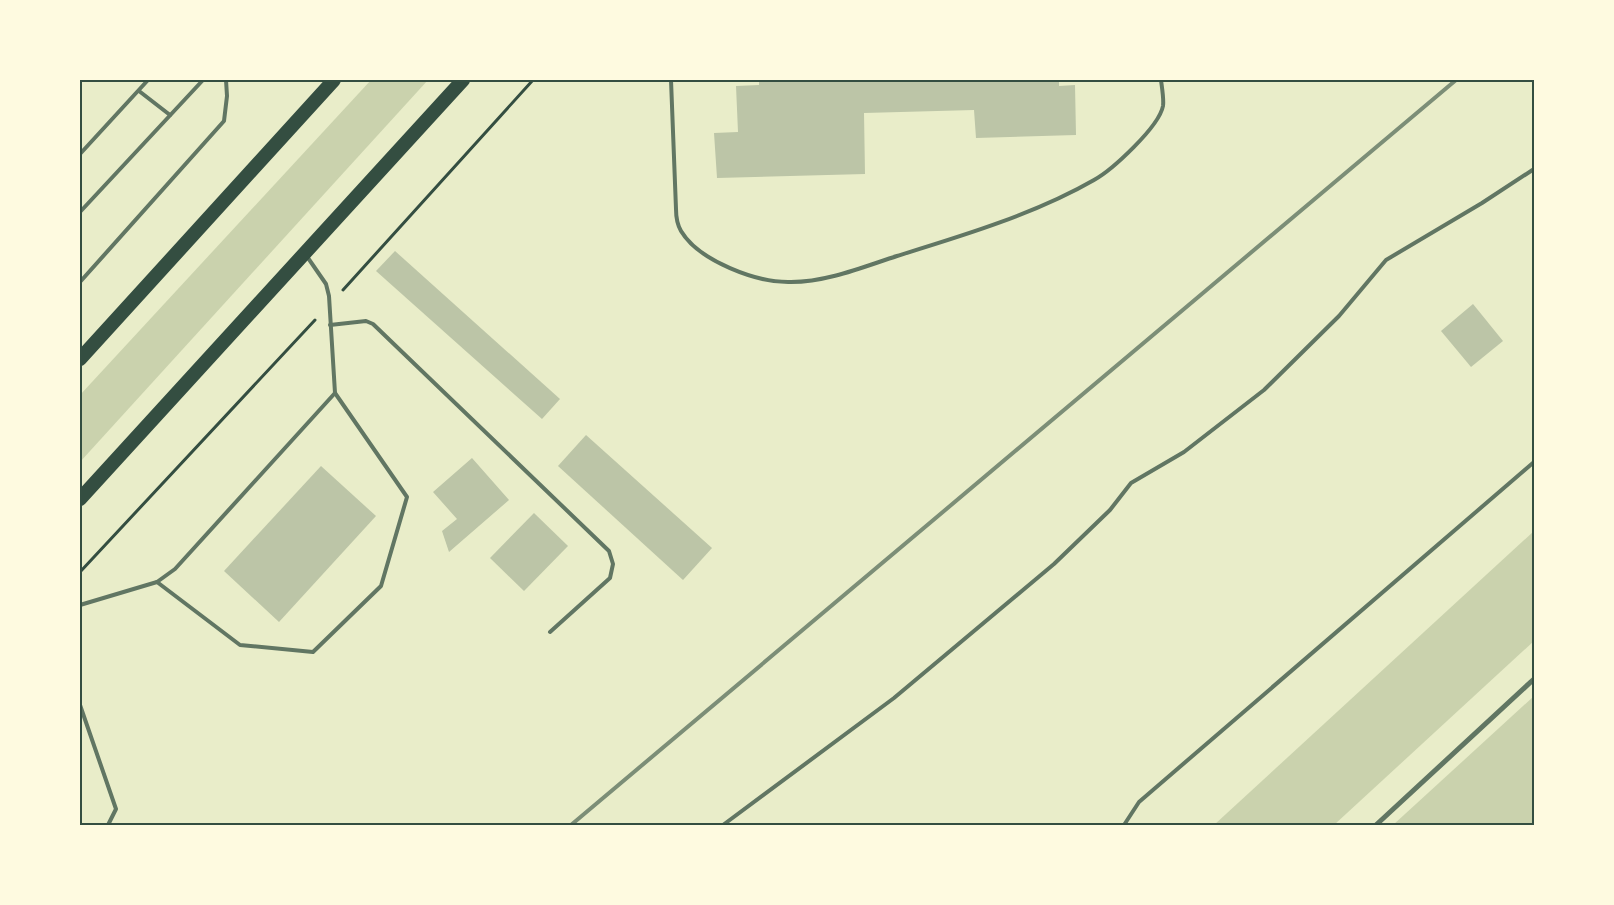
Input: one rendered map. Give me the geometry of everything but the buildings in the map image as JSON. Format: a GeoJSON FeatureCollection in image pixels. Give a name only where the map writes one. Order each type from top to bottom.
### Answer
{"type":"FeatureCollection","features":[{"type":"Feature","properties":{"kind":"highway"},"geometry":{"type":"LineString","coordinates":[[80,359],[334,80]]}},
{"type":"Feature","properties":{"kind":"highway"},"geometry":{"type":"LineString","coordinates":[[80,499],[463,80]]}},
{"type":"Feature","properties":{"kind":"street"},"geometry":{"type":"LineString","coordinates":[[1376,825],[1534,679]]}},
{"type":"Feature","properties":{"kind":"lane"},"geometry":{"type":"LineString","coordinates":[[80,154],[148,80]]}},
{"type":"Feature","properties":{"kind":"lane"},"geometry":{"type":"LineString","coordinates":[[80,212],[203,80]]}},
{"type":"Feature","properties":{"kind":"lane"},"geometry":{"type":"LineString","coordinates":[[80,282],[224,121],[227,96],[226,80]]}},
{"type":"Feature","properties":{"kind":"lane"},"geometry":{"type":"LineString","coordinates":[[671,80],[676,209],[677,222],[682,232],[696,247],[725,266],[757,278],[790,282],[832,276],[964,235],[1054,201],[1096,179],[1134,147],[1152,127],[1163,107],[1161,80]]}},
{"type":"Feature","properties":{"kind":"lane"},"geometry":{"type":"LineString","coordinates":[[139,91],[170,115]]}},
{"type":"Feature","properties":{"kind":"lane"},"geometry":{"type":"LineString","coordinates":[[723,825],[894,698],[1054,564],[1110,510],[1131,483],[1184,452],[1264,390],[1339,316],[1386,260],[1482,203],[1534,169]]}},
{"type":"Feature","properties":{"kind":"lane"},"geometry":{"type":"LineString","coordinates":[[157,582],[240,645],[313,652],[381,586],[407,497],[335,393],[326,284],[305,254]]}},
{"type":"Feature","properties":{"kind":"lane"},"geometry":{"type":"LineString","coordinates":[[330,325],[366,321],[373,324],[609,551],[613,564],[610,578],[550,632]]}},
{"type":"Feature","properties":{"kind":"lane"},"geometry":{"type":"LineString","coordinates":[[80,605],[157,582],[175,569],[335,393]]}},
{"type":"Feature","properties":{"kind":"lane"},"geometry":{"type":"LineString","coordinates":[[1124,825],[1139,802],[1534,462]]}},
{"type":"Feature","properties":{"kind":"lane"},"geometry":{"type":"LineString","coordinates":[[80,705],[116,809],[108,825]]}},
{"type":"Feature","properties":{"kind":"path"},"geometry":{"type":"LineString","coordinates":[[80,572],[329,304],[533,80]]}},
{"type":"Feature","properties":{"kind":"green space"},"geometry":{"type":"Polygon","coordinates":[[[371,80],[428,80],[80,462],[80,395],[371,80]]]}},
{"type":"Feature","properties":{"kind":"green space"},"geometry":{"type":"Polygon","coordinates":[[[1534,531],[1534,641],[1334,825],[1214,825],[1534,531]]]}},
{"type":"Feature","properties":{"kind":"green space"},"geometry":{"type":"Polygon","coordinates":[[[1534,696],[1534,825],[1393,825],[1534,696]]]}},
{"type":"Feature","properties":{"kind":"railway"},"geometry":{"type":"LineString","coordinates":[[571,825],[1456,80]]}}]}
